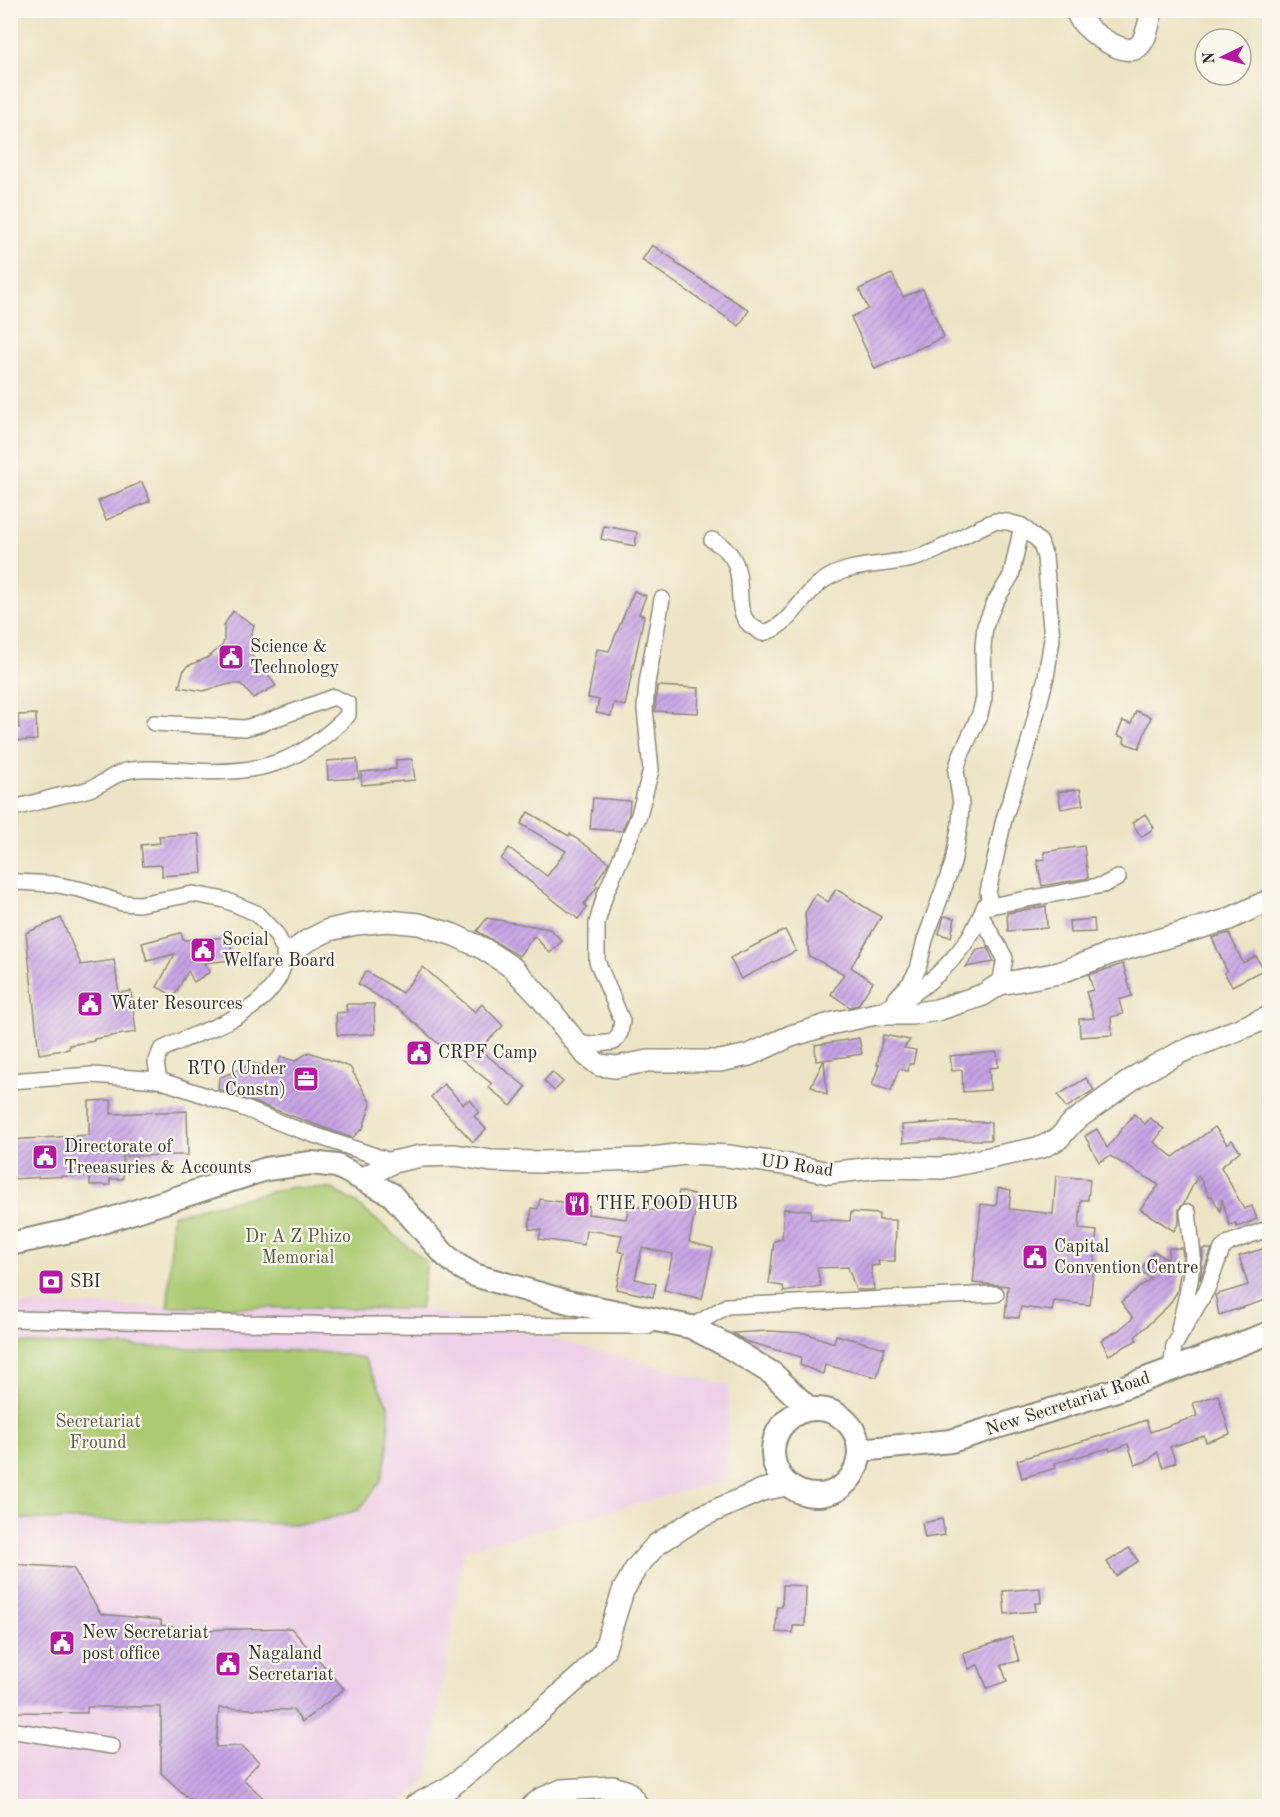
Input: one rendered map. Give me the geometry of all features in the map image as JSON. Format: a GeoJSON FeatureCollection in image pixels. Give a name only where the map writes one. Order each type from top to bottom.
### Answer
{"type":"FeatureCollection","features":[{"type":"Feature","properties":{"kind":"main road"},"geometry":{"type":"LineString","coordinates":[[1074,10],[1086,26],[1117,47],[1131,51],[1144,40],[1152,10]]}},
{"type":"Feature","properties":{"kind":"main road"},"geometry":{"type":"LineString","coordinates":[[287,954],[328,930],[388,921],[419,924],[454,935],[484,948],[513,968],[541,998],[574,1042],[593,1060],[607,1067],[648,1061],[720,1061],[749,1055],[791,1036],[834,1023],[870,1016],[937,1010],[983,995],[1000,984],[1059,973],[1108,954],[1227,920],[1269,900]]}},
{"type":"Feature","properties":{"kind":"main road","name":"UD Road"},"geometry":{"type":"LineString","coordinates":[[362,1179],[393,1162],[421,1156],[456,1155],[492,1161],[541,1162],[644,1159],[685,1154],[728,1156],[829,1173],[881,1167],[942,1168],[1042,1147],[1053,1142],[1072,1122],[1138,1075],[1181,1052],[1269,1017]]}},
{"type":"Feature","properties":{"kind":"main road"},"geometry":{"type":"LineString","coordinates":[[10,1244],[84,1228],[247,1174],[290,1164],[311,1163],[337,1166],[391,1194],[444,1254],[474,1275],[568,1302],[691,1327],[773,1374],[809,1409]]}},
{"type":"Feature","properties":{"kind":"main road","name":"New Secretariat Road"},"geometry":{"type":"LineString","coordinates":[[860,1450],[951,1441],[1116,1390],[1269,1333]]}},
{"type":"Feature","properties":{"kind":"main road"},"geometry":{"type":"LineString","coordinates":[[809,1409],[830,1410],[847,1421],[858,1439],[860,1450],[856,1470],[850,1479],[834,1492],[813,1495],[803,1493],[786,1485],[775,1465],[773,1446],[783,1425],[799,1412],[809,1409]]}},
{"type":"Feature","properties":{"kind":"main road"},"geometry":{"type":"LineString","coordinates":[[414,1806],[450,1787],[511,1738],[583,1674],[604,1651],[623,1591],[636,1568],[656,1545],[698,1518],[762,1490],[786,1485]]}},
{"type":"Feature","properties":{"kind":"main road"},"geometry":{"type":"LineString","coordinates":[[532,1806],[541,1799],[562,1790],[613,1787],[628,1792],[638,1806]]}},
{"type":"Feature","properties":{"kind":"street"},"geometry":{"type":"LineString","coordinates":[[712,540],[730,553],[734,560],[740,588],[741,611],[749,624],[762,633],[771,631],[782,623],[820,583],[833,574],[914,558],[995,521],[1022,526],[1040,542],[1045,557],[1052,639],[1046,678],[1004,819],[986,911],[959,953],[911,996],[870,1016]]}},
{"type":"Feature","properties":{"kind":"street"},"geometry":{"type":"LineString","coordinates":[[891,1005],[910,983],[918,969],[922,949],[953,863],[961,804],[956,771],[960,757],[977,722],[984,698],[985,626],[995,602],[1011,576],[1022,526]]}},
{"type":"Feature","properties":{"kind":"street"},"geometry":{"type":"LineString","coordinates":[[574,1042],[591,1046],[614,1042],[620,1033],[622,1021],[597,961],[597,923],[605,895],[639,815],[651,770],[645,709],[647,683],[662,599]]}},
{"type":"Feature","properties":{"kind":"street"},"geometry":{"type":"LineString","coordinates":[[10,809],[95,787],[117,773],[129,770],[148,768],[231,772],[249,771],[276,764],[303,750],[339,724],[348,715],[348,704],[334,697],[245,728],[154,723]]}},
{"type":"Feature","properties":{"kind":"street"},"geometry":{"type":"LineString","coordinates":[[986,911],[1103,885],[1118,878]]}},
{"type":"Feature","properties":{"kind":"street"},"geometry":{"type":"LineString","coordinates":[[10,884],[17,882],[53,884],[122,903],[139,904],[193,894],[225,900],[256,913],[276,934],[287,954],[278,977],[253,1008],[228,1023],[182,1039],[161,1050],[156,1064],[159,1080]]}},
{"type":"Feature","properties":{"kind":"street"},"geometry":{"type":"LineString","coordinates":[[986,911],[1005,957],[1000,984]]}},
{"type":"Feature","properties":{"kind":"street"},"geometry":{"type":"LineString","coordinates":[[10,1081],[92,1075],[159,1080],[393,1162]]}},
{"type":"Feature","properties":{"kind":"street"},"geometry":{"type":"LineString","coordinates":[[1171,1370],[1193,1256],[1188,1212]]}},
{"type":"Feature","properties":{"kind":"street"},"geometry":{"type":"LineString","coordinates":[[1174,1346],[1207,1289],[1222,1249],[1230,1243],[1269,1228]]}},
{"type":"Feature","properties":{"kind":"street"},"geometry":{"type":"LineString","coordinates":[[10,1319],[368,1326],[691,1327],[727,1306],[996,1294]]}},
{"type":"Feature","properties":{"kind":"street"},"geometry":{"type":"LineString","coordinates":[[10,1730],[112,1746]]}},
{"type":"Feature","properties":{"kind":"shaded area","name":"Nagaland Secretariat"},"geometry":{"type":"Polygon","coordinates":[[[11,1305],[420,1309],[564,1342],[729,1385],[726,1480],[464,1550],[428,1778],[397,1806],[11,1806],[11,1305]]]}},
{"type":"Feature","properties":{"kind":"green space","name":"Dr A Z Phizo Memorial"},"geometry":{"type":"Polygon","coordinates":[[[291,1187],[332,1189],[356,1203],[427,1262],[420,1309],[168,1307],[172,1215],[291,1187]]]}},
{"type":"Feature","properties":{"kind":"green space","name":"Secretariat Fround"},"geometry":{"type":"Polygon","coordinates":[[[11,1343],[295,1351],[335,1353],[364,1358],[389,1407],[388,1450],[381,1481],[359,1510],[308,1524],[11,1519],[11,1343]]]}},
{"type":"Feature","properties":{"kind":"building"},"geometry":{"type":"Polygon","coordinates":[[[652,245],[676,261],[675,263],[749,310],[739,326],[642,260],[652,245]]]}},
{"type":"Feature","properties":{"kind":"building"},"geometry":{"type":"Polygon","coordinates":[[[892,274],[903,297],[923,289],[944,337],[875,369],[851,317],[868,309],[859,289],[892,274]]]}},
{"type":"Feature","properties":{"kind":"building"},"geometry":{"type":"Polygon","coordinates":[[[142,482],[150,501],[106,520],[98,501],[142,482]]]}},
{"type":"Feature","properties":{"kind":"building"},"geometry":{"type":"Polygon","coordinates":[[[604,526],[637,532],[635,546],[601,539],[604,526]]]}},
{"type":"Feature","properties":{"kind":"building"},"geometry":{"type":"Polygon","coordinates":[[[634,591],[646,596],[639,614],[644,616],[625,706],[614,703],[611,716],[596,713],[599,700],[588,698],[597,649],[609,651],[634,591]]]}},
{"type":"Feature","properties":{"kind":"building","name":"Science & Technology"},"geometry":{"type":"Polygon","coordinates":[[[233,611],[254,625],[249,641],[251,655],[276,686],[253,698],[241,684],[230,684],[203,691],[179,687],[187,666],[207,658],[222,646],[224,625],[233,611]]]}},
{"type":"Feature","properties":{"kind":"building"},"geometry":{"type":"Polygon","coordinates":[[[657,686],[699,688],[698,713],[655,711],[657,686]]]}},
{"type":"Feature","properties":{"kind":"building"},"geometry":{"type":"Polygon","coordinates":[[[1136,711],[1151,717],[1139,748],[1124,743],[1125,738],[1117,735],[1123,721],[1131,724],[1136,711]]]}},
{"type":"Feature","properties":{"kind":"building"},"geometry":{"type":"Polygon","coordinates":[[[36,714],[37,740],[10,741],[10,728],[19,728],[18,715],[36,714]]]}},
{"type":"Feature","properties":{"kind":"building"},"geometry":{"type":"Polygon","coordinates":[[[357,759],[359,778],[328,780],[327,761],[357,759]]]}},
{"type":"Feature","properties":{"kind":"building"},"geometry":{"type":"Polygon","coordinates":[[[412,759],[415,780],[362,785],[361,772],[396,769],[396,760],[412,759]]]}},
{"type":"Feature","properties":{"kind":"building"},"geometry":{"type":"Polygon","coordinates":[[[1080,789],[1083,805],[1061,809],[1058,792],[1080,789]]]}},
{"type":"Feature","properties":{"kind":"building"},"geometry":{"type":"Polygon","coordinates":[[[593,798],[630,801],[629,814],[622,831],[590,829],[593,798]]]}},
{"type":"Feature","properties":{"kind":"building"},"geometry":{"type":"Polygon","coordinates":[[[528,812],[569,836],[570,834],[609,862],[595,884],[598,886],[584,904],[587,907],[578,919],[501,859],[509,848],[547,876],[566,851],[521,824],[528,812]]]}},
{"type":"Feature","properties":{"kind":"building"},"geometry":{"type":"Polygon","coordinates":[[[1145,814],[1154,828],[1141,837],[1132,823],[1145,814]]]}},
{"type":"Feature","properties":{"kind":"building"},"geometry":{"type":"Polygon","coordinates":[[[199,834],[202,873],[162,876],[162,865],[143,866],[141,845],[160,843],[159,836],[199,834]]]}},
{"type":"Feature","properties":{"kind":"building"},"geometry":{"type":"Polygon","coordinates":[[[1084,846],[1088,878],[1042,886],[1037,860],[1045,859],[1044,852],[1084,846]]]}},
{"type":"Feature","properties":{"kind":"building"},"geometry":{"type":"Polygon","coordinates":[[[836,889],[881,917],[851,967],[873,982],[858,1005],[850,1007],[831,994],[844,974],[809,956],[805,913],[816,894],[828,902],[836,889]]]}},
{"type":"Feature","properties":{"kind":"building"},"geometry":{"type":"Polygon","coordinates":[[[1046,906],[1047,928],[1008,931],[1007,913],[1046,906]]]}},
{"type":"Feature","properties":{"kind":"building"},"geometry":{"type":"Polygon","coordinates":[[[944,916],[955,918],[951,937],[939,934],[944,916]]]}},
{"type":"Feature","properties":{"kind":"building","name":"Water Resources"},"geometry":{"type":"Polygon","coordinates":[[[61,918],[81,965],[114,960],[119,993],[131,991],[136,1032],[94,1039],[94,1041],[69,1045],[69,1049],[39,1054],[26,933],[61,918]]]}},
{"type":"Feature","properties":{"kind":"building"},"geometry":{"type":"Polygon","coordinates":[[[487,918],[550,929],[562,941],[550,953],[534,936],[519,956],[477,931],[487,918]]]}},
{"type":"Feature","properties":{"kind":"building"},"geometry":{"type":"Polygon","coordinates":[[[1094,919],[1095,932],[1070,933],[1069,921],[1094,919]]]}},
{"type":"Feature","properties":{"kind":"building"},"geometry":{"type":"Polygon","coordinates":[[[785,930],[796,951],[741,979],[730,958],[785,930]]]}},
{"type":"Feature","properties":{"kind":"building"},"geometry":{"type":"Polygon","coordinates":[[[181,933],[183,940],[230,937],[232,960],[204,963],[210,972],[194,982],[188,971],[174,996],[157,987],[175,954],[147,961],[142,943],[181,933]]]}},
{"type":"Feature","properties":{"kind":"building"},"geometry":{"type":"Polygon","coordinates":[[[1229,933],[1243,963],[1256,956],[1263,970],[1232,986],[1224,973],[1227,971],[1212,938],[1229,933]]]}},
{"type":"Feature","properties":{"kind":"building"},"geometry":{"type":"Polygon","coordinates":[[[988,948],[994,962],[966,967],[977,950],[988,948]]]}},
{"type":"Feature","properties":{"kind":"building"},"geometry":{"type":"Polygon","coordinates":[[[1123,964],[1132,996],[1119,1000],[1123,1014],[1111,1017],[1112,1035],[1080,1037],[1079,1019],[1094,1018],[1086,992],[1093,990],[1089,975],[1123,964]]]}},
{"type":"Feature","properties":{"kind":"building"},"geometry":{"type":"Polygon","coordinates":[[[423,967],[475,1012],[482,1004],[503,1026],[479,1049],[526,1087],[511,1106],[488,1087],[492,1084],[443,1044],[441,1046],[399,1009],[358,984],[366,971],[402,993],[423,967]]]}},
{"type":"Feature","properties":{"kind":"building"},"geometry":{"type":"Polygon","coordinates":[[[346,1004],[374,1004],[375,1034],[337,1035],[336,1013],[347,1012],[346,1004]]]}},
{"type":"Feature","properties":{"kind":"building"},"geometry":{"type":"Polygon","coordinates":[[[883,1035],[910,1040],[904,1048],[916,1050],[913,1064],[909,1064],[908,1071],[899,1069],[891,1091],[872,1085],[879,1065],[877,1065],[883,1035]]]}},
{"type":"Feature","properties":{"kind":"building"},"geometry":{"type":"Polygon","coordinates":[[[859,1038],[862,1054],[816,1061],[815,1045],[859,1038]]]}},
{"type":"Feature","properties":{"kind":"building"},"geometry":{"type":"Polygon","coordinates":[[[309,1052],[350,1067],[371,1104],[363,1128],[352,1138],[218,1089],[219,1078],[253,1063],[276,1070],[281,1057],[295,1061],[309,1052]]]}},
{"type":"Feature","properties":{"kind":"building"},"geometry":{"type":"Polygon","coordinates":[[[997,1052],[998,1067],[989,1068],[990,1090],[963,1092],[962,1070],[952,1071],[950,1056],[997,1052]]]}},
{"type":"Feature","properties":{"kind":"building"},"geometry":{"type":"Polygon","coordinates":[[[824,1060],[827,1095],[811,1086],[824,1060]]]}},
{"type":"Feature","properties":{"kind":"building"},"geometry":{"type":"Polygon","coordinates":[[[552,1072],[563,1082],[554,1091],[544,1081],[552,1072]]]}},
{"type":"Feature","properties":{"kind":"building"},"geometry":{"type":"Polygon","coordinates":[[[1086,1078],[1094,1090],[1066,1108],[1058,1095],[1086,1078]]]}},
{"type":"Feature","properties":{"kind":"building"},"geometry":{"type":"Polygon","coordinates":[[[444,1084],[463,1104],[470,1099],[479,1112],[474,1116],[486,1129],[473,1142],[431,1097],[444,1084]]]}},
{"type":"Feature","properties":{"kind":"building"},"geometry":{"type":"Polygon","coordinates":[[[111,1100],[111,1114],[187,1111],[188,1155],[123,1156],[123,1179],[110,1179],[110,1185],[90,1185],[90,1175],[10,1179],[10,1140],[89,1135],[89,1101],[111,1100]]]}},
{"type":"Feature","properties":{"kind":"building"},"geometry":{"type":"Polygon","coordinates":[[[1134,1114],[1145,1124],[1150,1118],[1164,1129],[1154,1142],[1173,1157],[1215,1127],[1227,1144],[1232,1140],[1240,1151],[1221,1167],[1244,1209],[1252,1206],[1257,1219],[1237,1227],[1235,1223],[1230,1226],[1222,1199],[1220,1211],[1198,1175],[1179,1209],[1179,1222],[1174,1231],[1140,1209],[1159,1185],[1110,1156],[1099,1162],[1085,1136],[1097,1129],[1107,1148],[1134,1114]]]}},
{"type":"Feature","properties":{"kind":"building"},"geometry":{"type":"Polygon","coordinates":[[[991,1122],[991,1140],[936,1140],[903,1143],[902,1125],[991,1122]]]}},
{"type":"Feature","properties":{"kind":"building","name":"Capital Convention Centre"},"geometry":{"type":"Polygon","coordinates":[[[1056,1176],[1090,1179],[1088,1200],[1081,1200],[1079,1229],[1097,1231],[1090,1305],[1054,1301],[1052,1311],[1021,1307],[1019,1318],[1005,1317],[1008,1286],[973,1283],[981,1204],[996,1206],[998,1188],[1011,1190],[1009,1209],[1053,1214],[1056,1176]]]}},
{"type":"Feature","properties":{"kind":"building"},"geometry":{"type":"Polygon","coordinates":[[[679,1191],[698,1196],[689,1242],[713,1248],[702,1299],[664,1290],[673,1254],[642,1248],[635,1279],[656,1284],[653,1297],[616,1289],[624,1253],[618,1251],[622,1235],[586,1230],[584,1245],[539,1239],[541,1230],[529,1229],[532,1208],[538,1209],[540,1199],[589,1206],[588,1214],[626,1219],[629,1205],[656,1211],[658,1201],[676,1205],[679,1191]]]}},
{"type":"Feature","properties":{"kind":"building"},"geometry":{"type":"Polygon","coordinates":[[[784,1209],[811,1210],[810,1219],[850,1221],[851,1212],[879,1214],[879,1220],[896,1220],[895,1261],[878,1261],[879,1265],[871,1266],[874,1290],[856,1290],[848,1267],[817,1268],[821,1286],[784,1292],[783,1286],[769,1284],[774,1241],[782,1239],[784,1209]]]}},
{"type":"Feature","properties":{"kind":"building"},"geometry":{"type":"Polygon","coordinates":[[[1269,1247],[1269,1299],[1219,1315],[1215,1295],[1248,1285],[1239,1256],[1269,1247]]]}},
{"type":"Feature","properties":{"kind":"building"},"geometry":{"type":"Polygon","coordinates":[[[1169,1248],[1182,1248],[1183,1256],[1177,1292],[1169,1305],[1135,1337],[1137,1340],[1109,1355],[1101,1340],[1119,1330],[1133,1318],[1121,1302],[1151,1278],[1140,1271],[1154,1251],[1168,1260],[1169,1248]]]}},
{"type":"Feature","properties":{"kind":"building"},"geometry":{"type":"Polygon","coordinates":[[[1202,1249],[1212,1249],[1200,1280],[1203,1257],[1202,1249]]]}},
{"type":"Feature","properties":{"kind":"building"},"geometry":{"type":"Polygon","coordinates":[[[769,1331],[805,1333],[834,1343],[836,1335],[885,1348],[877,1377],[825,1365],[823,1374],[800,1365],[801,1357],[745,1341],[733,1333],[769,1331]]]}},
{"type":"Feature","properties":{"kind":"building"},"geometry":{"type":"Polygon","coordinates":[[[1218,1395],[1230,1434],[1206,1442],[1204,1436],[1170,1447],[1176,1462],[1163,1467],[1157,1452],[1149,1460],[1135,1465],[1128,1444],[1110,1451],[1109,1448],[1055,1463],[1056,1468],[1022,1478],[1017,1460],[1146,1420],[1150,1432],[1197,1416],[1193,1403],[1218,1395]]]}},
{"type":"Feature","properties":{"kind":"building"},"geometry":{"type":"Polygon","coordinates":[[[942,1519],[945,1535],[925,1538],[922,1523],[942,1519]]]}},
{"type":"Feature","properties":{"kind":"building"},"geometry":{"type":"Polygon","coordinates":[[[1129,1548],[1138,1561],[1116,1576],[1107,1562],[1129,1548]]]}},
{"type":"Feature","properties":{"kind":"building"},"geometry":{"type":"Polygon","coordinates":[[[10,1564],[73,1568],[101,1614],[161,1620],[161,1625],[199,1630],[291,1628],[344,1689],[302,1722],[293,1710],[219,1708],[216,1747],[242,1746],[259,1762],[243,1779],[272,1806],[197,1806],[161,1773],[161,1707],[87,1707],[87,1713],[10,1712],[10,1564]]]}},
{"type":"Feature","properties":{"kind":"building"},"geometry":{"type":"Polygon","coordinates":[[[783,1585],[806,1586],[805,1626],[793,1626],[793,1633],[776,1632],[777,1607],[782,1607],[783,1585]]]}},
{"type":"Feature","properties":{"kind":"building"},"geometry":{"type":"Polygon","coordinates":[[[1040,1588],[1041,1603],[1035,1603],[1036,1611],[1005,1614],[1003,1591],[1040,1588]]]}},
{"type":"Feature","properties":{"kind":"building"},"geometry":{"type":"Polygon","coordinates":[[[1012,1637],[1019,1661],[1001,1665],[1007,1681],[987,1688],[978,1665],[969,1669],[963,1653],[1012,1637]]]}},
{"type":"Feature","properties":{"kind":"place","name":"Science & Technology"},"geometry":{"type":"Point","coordinates":[231,657]}},
{"type":"Feature","properties":{"kind":"place","name":"Social Welfare Board"},"geometry":{"type":"Point","coordinates":[203,950]}},
{"type":"Feature","properties":{"kind":"place","name":"Water Resources"},"geometry":{"type":"Point","coordinates":[90,1004]}},
{"type":"Feature","properties":{"kind":"place","name":"CRPF Camp"},"geometry":{"type":"Point","coordinates":[419,1053]}},
{"type":"Feature","properties":{"kind":"place","name":"RTO (Under Constn)"},"geometry":{"type":"Point","coordinates":[306,1079]}},
{"type":"Feature","properties":{"kind":"place","name":"Directorate of Treeasuries & Accounts"},"geometry":{"type":"Point","coordinates":[45,1157]}},
{"type":"Feature","properties":{"kind":"place","name":"THE FOOD HUB"},"geometry":{"type":"Point","coordinates":[577,1204]}},
{"type":"Feature","properties":{"kind":"place","name":"Capital Convention Centre"},"geometry":{"type":"Point","coordinates":[1035,1257]}},
{"type":"Feature","properties":{"kind":"place","name":"SBI"},"geometry":{"type":"Point","coordinates":[51,1282]}},
{"type":"Feature","properties":{"kind":"place","name":"New Secretariat post office"},"geometry":{"type":"Point","coordinates":[62,1643]}},
{"type":"Feature","properties":{"kind":"place","name":"Nagaland Secretariat"},"geometry":{"type":"Point","coordinates":[228,1664]}}]}
